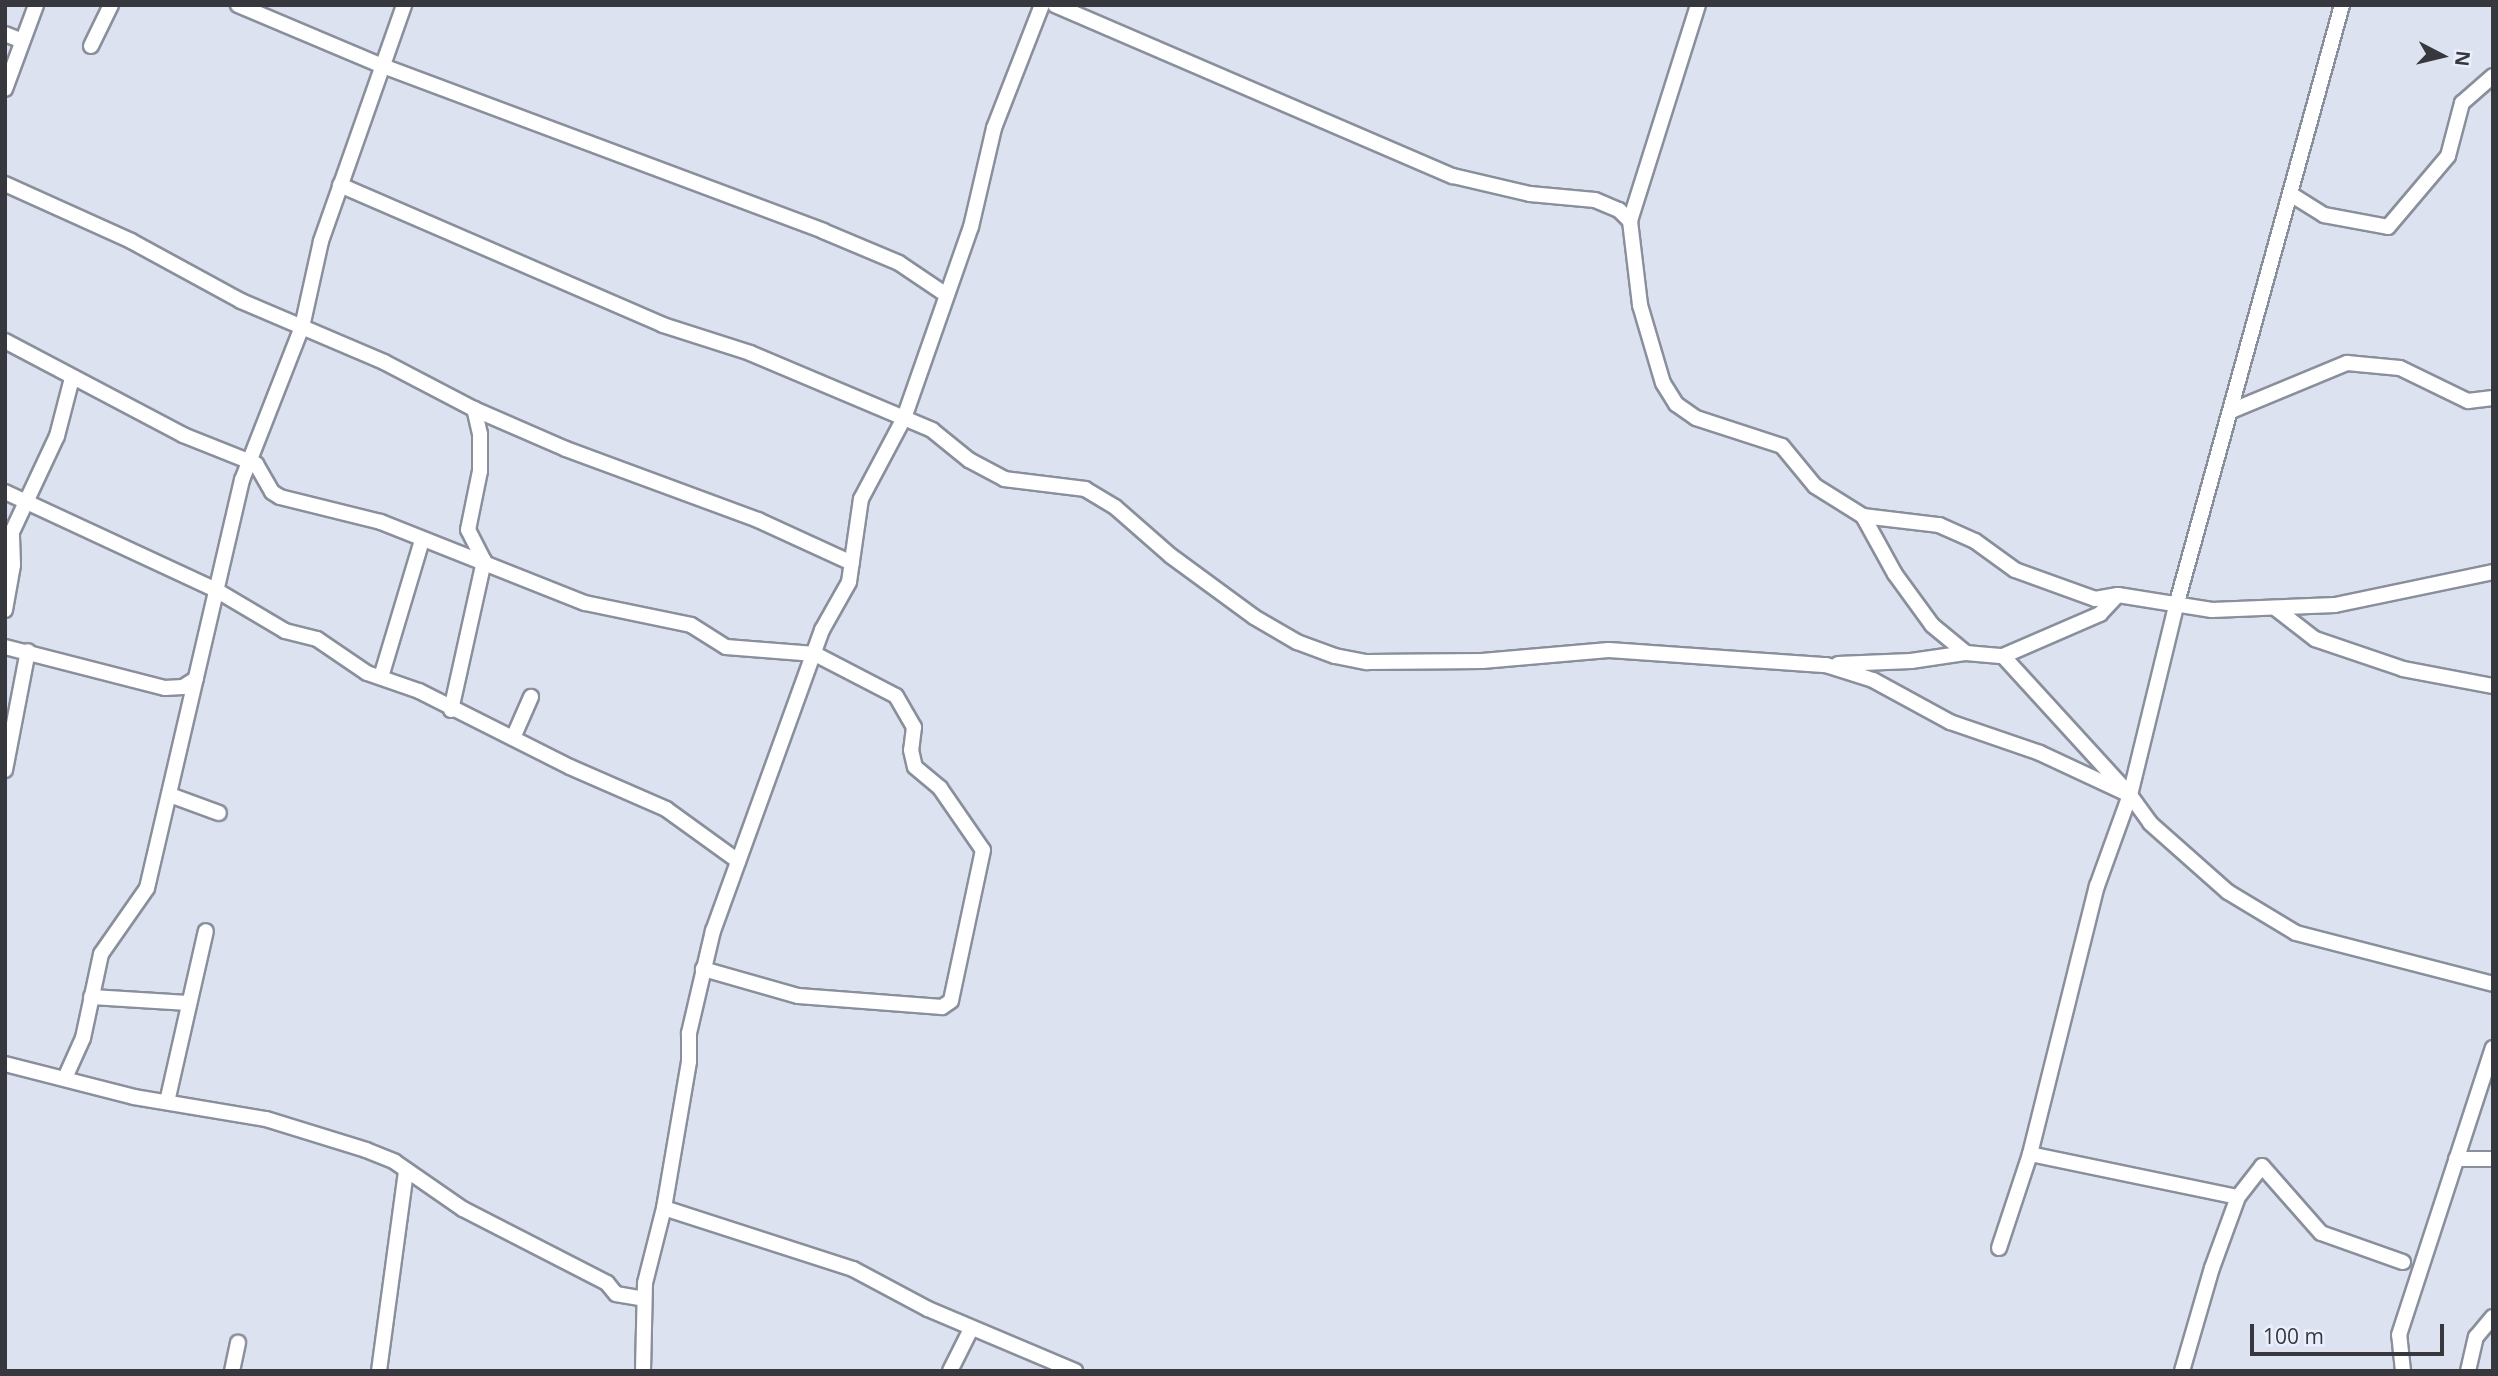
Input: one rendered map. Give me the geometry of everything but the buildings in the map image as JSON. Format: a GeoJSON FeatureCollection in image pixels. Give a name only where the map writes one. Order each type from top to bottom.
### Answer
{"type":"FeatureCollection","features":[{"type":"Feature","properties":{"kind":"street"},"geometry":{"type":"LineString","coordinates":[[5,89],[36,5]]}},
{"type":"Feature","properties":{"kind":"street"},"geometry":{"type":"LineString","coordinates":[[91,46],[111,5]]}},
{"type":"Feature","properties":{"kind":"street"},"geometry":{"type":"LineString","coordinates":[[238,5],[380,65],[823,231],[898,263],[945,294]]}},
{"type":"Feature","properties":{"kind":"street"},"geometry":{"type":"LineString","coordinates":[[65,1078],[83,1038],[101,954],[148,888],[248,461],[302,327],[307,292],[340,185],[380,65],[404,5]]}},
{"type":"Feature","properties":{"kind":"street"},"geometry":{"type":"LineString","coordinates":[[643,1371],[643,1299],[664,1208],[704,969],[738,861],[815,654],[830,614],[849,582],[861,499],[904,418],[945,294],[971,226],[994,128],[1042,5]]}},
{"type":"Feature","properties":{"kind":"street"},"geometry":{"type":"LineString","coordinates":[[1055,5],[1453,176],[1530,194],[1595,200],[1619,209],[1630,221]]}},
{"type":"Feature","properties":{"kind":"street"},"geometry":{"type":"LineString","coordinates":[[1698,5],[1630,221],[1640,305],[1663,383],[1676,404],[1696,418],[1782,446],[1815,486],[1863,516],[1938,525],[1975,541],[2015,570],[2095,598],[2118,595],[2176,606],[2275,608],[2381,598],[2493,572]]}},
{"type":"Feature","properties":{"kind":"street"},"geometry":{"type":"LineString","coordinates":[[1999,1248],[2030,1154],[2097,886],[2130,795],[2176,606],[2292,195],[2342,5]]}},
{"type":"Feature","properties":{"kind":"street"},"geometry":{"type":"LineString","coordinates":[[5,34],[22,41]]}},
{"type":"Feature","properties":{"kind":"street"},"geometry":{"type":"LineString","coordinates":[[2292,195],[2324,215],[2388,227],[2448,156],[2462,103],[2493,76]]}},
{"type":"Feature","properties":{"kind":"street"},"geometry":{"type":"LineString","coordinates":[[5,184],[302,327],[384,362],[474,409],[566,449],[758,520],[852,563]]}},
{"type":"Feature","properties":{"kind":"street"},"geometry":{"type":"LineString","coordinates":[[340,185],[663,325],[750,353],[932,430],[969,460],[1003,479],[1085,489],[1115,507],[1171,556],[1254,617],[1297,642],[1335,656],[1367,662],[1482,661],[1609,650],[1826,665],[1911,662],[1966,653],[2003,656],[2100,614],[2118,595]]}},
{"type":"Feature","properties":{"kind":"street"},"geometry":{"type":"LineString","coordinates":[[5,341],[183,435],[248,461],[262,470],[272,492],[280,497],[358,514],[484,561],[585,603],[691,625],[726,647],[815,654],[882,686],[906,707],[914,727],[911,750],[915,767],[940,788],[983,850],[951,1001],[942,1007],[798,996],[704,969]]}},
{"type":"Feature","properties":{"kind":"street"},"geometry":{"type":"LineString","coordinates":[[2231,411],[2347,363],[2400,368],[2468,401],[2493,398]]}},
{"type":"Feature","properties":{"kind":"street"},"geometry":{"type":"LineString","coordinates":[[5,610],[13,565],[12,532],[25,499],[57,436],[72,378]]}},
{"type":"Feature","properties":{"kind":"street"},"geometry":{"type":"LineString","coordinates":[[451,710],[484,561],[468,530],[480,471],[480,434],[474,409]]}},
{"type":"Feature","properties":{"kind":"street"},"geometry":{"type":"LineString","coordinates":[[5,492],[216,590],[261,619],[317,639],[367,673],[381,677],[666,809],[738,861]]}},
{"type":"Feature","properties":{"kind":"street"},"geometry":{"type":"LineString","coordinates":[[1863,516],[1895,574],[1931,625],[1966,653]]}},
{"type":"Feature","properties":{"kind":"street"},"geometry":{"type":"LineString","coordinates":[[381,677],[422,540]]}},
{"type":"Feature","properties":{"kind":"street"},"geometry":{"type":"LineString","coordinates":[[2275,608],[2315,639],[2403,669],[2493,686]]}},
{"type":"Feature","properties":{"kind":"street"},"geometry":{"type":"LineString","coordinates":[[5,646],[165,688],[183,687],[196,679]]}},
{"type":"Feature","properties":{"kind":"street"},"geometry":{"type":"LineString","coordinates":[[5,770],[28,651]]}},
{"type":"Feature","properties":{"kind":"street"},"geometry":{"type":"LineString","coordinates":[[2003,656],[2130,795],[2150,823],[2211,878],[2285,928],[2324,942],[2493,984]]}},
{"type":"Feature","properties":{"kind":"street"},"geometry":{"type":"LineString","coordinates":[[1826,665],[1873,680],[1950,722],[2040,753],[2130,795]]}},
{"type":"Feature","properties":{"kind":"street"},"geometry":{"type":"LineString","coordinates":[[513,738],[531,698]]}},
{"type":"Feature","properties":{"kind":"street"},"geometry":{"type":"LineString","coordinates":[[170,795],[219,813]]}},
{"type":"Feature","properties":{"kind":"street"},"geometry":{"type":"LineString","coordinates":[[167,1102],[206,931]]}},
{"type":"Feature","properties":{"kind":"street"},"geometry":{"type":"LineString","coordinates":[[90,997],[189,1003]]}},
{"type":"Feature","properties":{"kind":"street"},"geometry":{"type":"LineString","coordinates":[[2403,1371],[2399,1335],[2493,1048]]}},
{"type":"Feature","properties":{"kind":"street"},"geometry":{"type":"LineString","coordinates":[[5,1064],[167,1102],[266,1119],[366,1150],[406,1171],[463,1209],[607,1283],[616,1294],[643,1299]]}},
{"type":"Feature","properties":{"kind":"street"},"geometry":{"type":"LineString","coordinates":[[2030,1154],[2238,1197]]}},
{"type":"Feature","properties":{"kind":"street"},"geometry":{"type":"LineString","coordinates":[[2456,1159],[2493,1159]]}},
{"type":"Feature","properties":{"kind":"street"},"geometry":{"type":"LineString","coordinates":[[2182,1371],[2212,1268],[2238,1197],[2262,1166],[2321,1233],[2403,1262]]}},
{"type":"Feature","properties":{"kind":"street"},"geometry":{"type":"LineString","coordinates":[[379,1371],[406,1171]]}},
{"type":"Feature","properties":{"kind":"street"},"geometry":{"type":"LineString","coordinates":[[664,1208],[853,1269],[971,1329],[1075,1371]]}},
{"type":"Feature","properties":{"kind":"street"},"geometry":{"type":"LineString","coordinates":[[2468,1371],[2476,1337],[2493,1317]]}},
{"type":"Feature","properties":{"kind":"street"},"geometry":{"type":"LineString","coordinates":[[950,1371],[971,1329]]}},
{"type":"Feature","properties":{"kind":"street"},"geometry":{"type":"LineString","coordinates":[[232,1371],[238,1343]]}}]}
